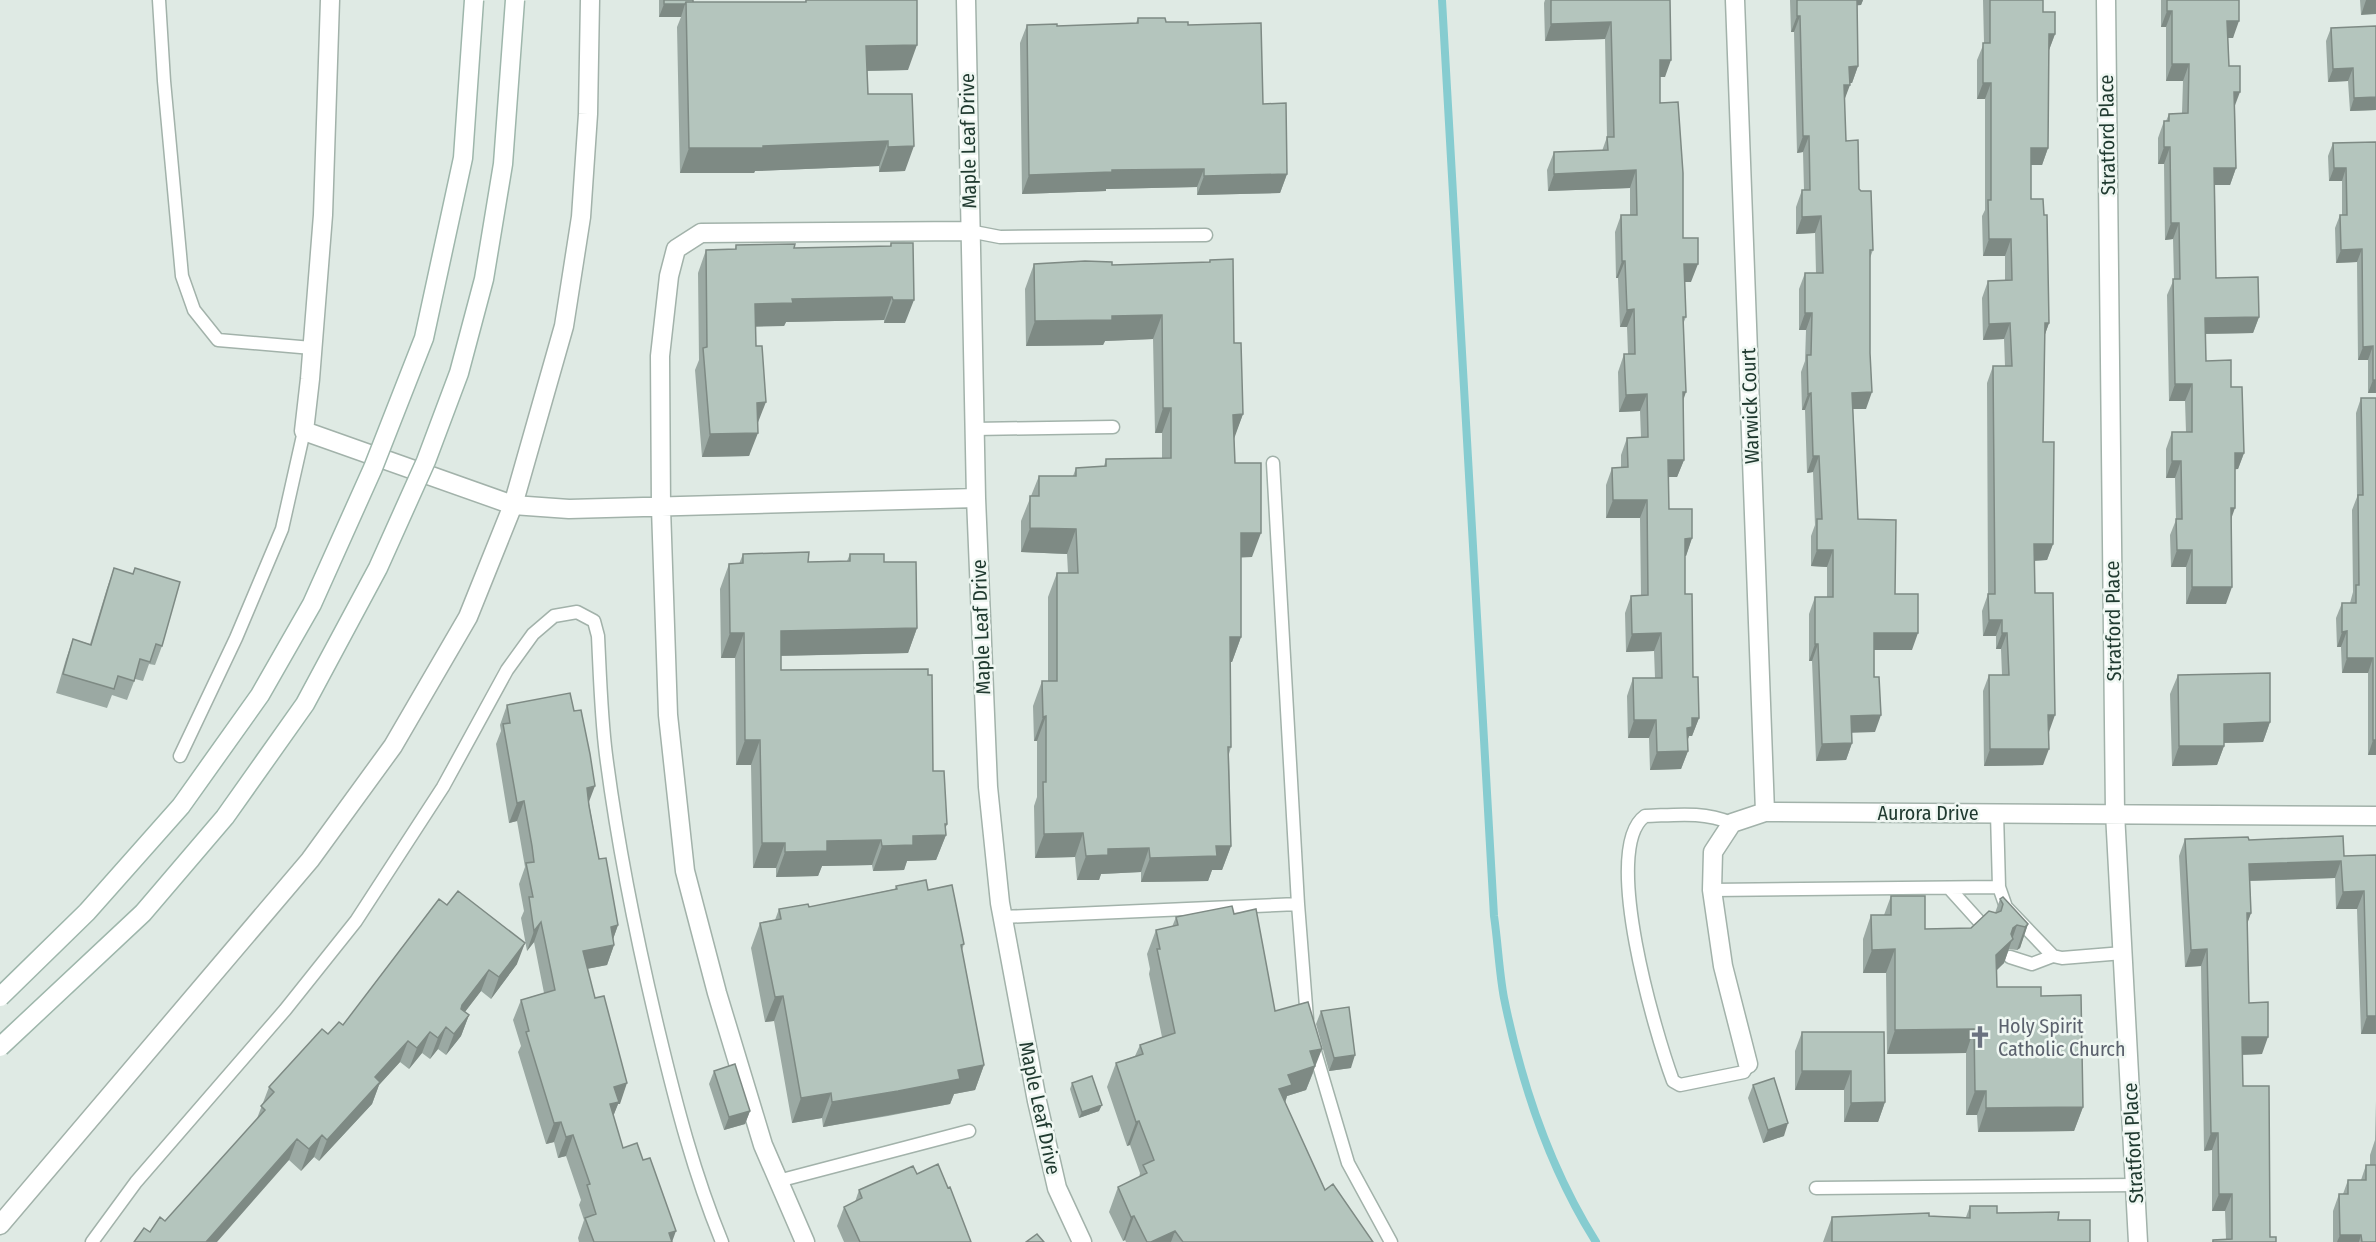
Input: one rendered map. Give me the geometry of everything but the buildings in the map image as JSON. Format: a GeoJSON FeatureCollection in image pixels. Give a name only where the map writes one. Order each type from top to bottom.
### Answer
{"type":"FeatureCollection","features":[{"type":"Feature","properties":{"kind":"street"},"geometry":{"type":"LineString","coordinates":[[330,0],[323,215],[304,431],[513,505],[569,510],[976,498]]}},
{"type":"Feature","properties":{"kind":"street"},"geometry":{"type":"LineString","coordinates":[[0,997],[87,912],[181,806],[260,694],[312,604],[373,468],[424,338],[463,158],[474,0]]}},
{"type":"Feature","properties":{"kind":"street"},"geometry":{"type":"LineString","coordinates":[[0,1047],[143,913],[225,817],[305,704],[378,568],[426,461],[459,373],[484,279],[503,164],[515,0]]}},
{"type":"Feature","properties":{"kind":"street"},"geometry":{"type":"LineString","coordinates":[[0,1225],[310,860],[393,746],[468,616],[513,505],[564,326],[579,228],[588,114],[590,0]]}},
{"type":"Feature","properties":{"kind":"street","name":"Maple Leaf Drive"},"geometry":{"type":"LineString","coordinates":[[966,0],[974,429],[988,787],[1003,917],[1026,1047],[1057,1188],[1082,1242]]}},
{"type":"Feature","properties":{"kind":"street","name":"Warwick Court"},"geometry":{"type":"LineString","coordinates":[[1735,0],[1765,812]]}},
{"type":"Feature","properties":{"kind":"street","name":"Stratford Place"},"geometry":{"type":"LineString","coordinates":[[2106,0],[2115,813],[2138,1242]]}},
{"type":"Feature","properties":{"kind":"street"},"geometry":{"type":"LineString","coordinates":[[805,1242],[760,1134],[717,993],[684,871],[668,716],[661,508],[660,356],[669,276],[676,249],[701,233],[969,231]]}},
{"type":"Feature","properties":{"kind":"street","name":"Aurora Drive"},"geometry":{"type":"LineString","coordinates":[[1732,823],[1765,812],[2376,816]]}},
{"type":"Feature","properties":{"kind":"street"},"geometry":{"type":"LineString","coordinates":[[1732,823],[1713,852],[1712,890],[1723,966],[1748,1064]]}},
{"type":"Feature","properties":{"kind":"lane"},"geometry":{"type":"LineString","coordinates":[[159,0],[182,276],[194,310],[218,340],[312,348]]}},
{"type":"Feature","properties":{"kind":"lane"},"geometry":{"type":"LineString","coordinates":[[969,231],[1000,237],[1206,236]]}},
{"type":"Feature","properties":{"kind":"lane"},"geometry":{"type":"LineString","coordinates":[[974,429],[1113,427]]}},
{"type":"Feature","properties":{"kind":"lane"},"geometry":{"type":"LineString","coordinates":[[180,756],[236,638],[282,529],[304,431]]}},
{"type":"Feature","properties":{"kind":"lane"},"geometry":{"type":"LineString","coordinates":[[1273,463],[1298,904],[1308,1028],[1348,1163],[1391,1242]]}},
{"type":"Feature","properties":{"kind":"lane"},"geometry":{"type":"LineString","coordinates":[[92,1242],[136,1182],[285,1010],[356,921],[443,787],[507,669],[533,634],[554,616],[577,612],[594,621],[598,636],[606,753],[627,885],[648,988],[675,1098],[704,1197],[722,1242]]}},
{"type":"Feature","properties":{"kind":"lane"},"geometry":{"type":"LineString","coordinates":[[1997,813],[1999,887],[2006,907],[2053,956]]}},
{"type":"Feature","properties":{"kind":"lane"},"geometry":{"type":"LineString","coordinates":[[1732,823],[1698,814],[1645,816],[1638,821],[1631,839],[1630,897],[1634,937],[1646,996],[1672,1081],[1680,1084],[1744,1072],[1748,1064]]}},
{"type":"Feature","properties":{"kind":"lane"},"geometry":{"type":"LineString","coordinates":[[1712,890],[1999,887]]}},
{"type":"Feature","properties":{"kind":"lane"},"geometry":{"type":"LineString","coordinates":[[1949,888],[1986,929]]}},
{"type":"Feature","properties":{"kind":"lane"},"geometry":{"type":"LineString","coordinates":[[1003,917],[1298,904]]}},
{"type":"Feature","properties":{"kind":"lane"},"geometry":{"type":"LineString","coordinates":[[2010,957],[2032,963],[2053,956],[2062,958],[2123,953]]}},
{"type":"Feature","properties":{"kind":"lane"},"geometry":{"type":"LineString","coordinates":[[778,1181],[969,1131]]}},
{"type":"Feature","properties":{"kind":"lane"},"geometry":{"type":"LineString","coordinates":[[1816,1188],[2135,1185]]}},
{"type":"Feature","properties":{"kind":"waterway"},"geometry":{"type":"LineString","coordinates":[[1442,0],[1494,916],[1501,978],[1519,1061],[1539,1124],[1565,1185],[1596,1242]]}},
{"type":"Feature","properties":{"kind":"place","name":"Holy Spirit Catholic Church"},"geometry":{"type":"Point","coordinates":[1980,1037]}}]}
